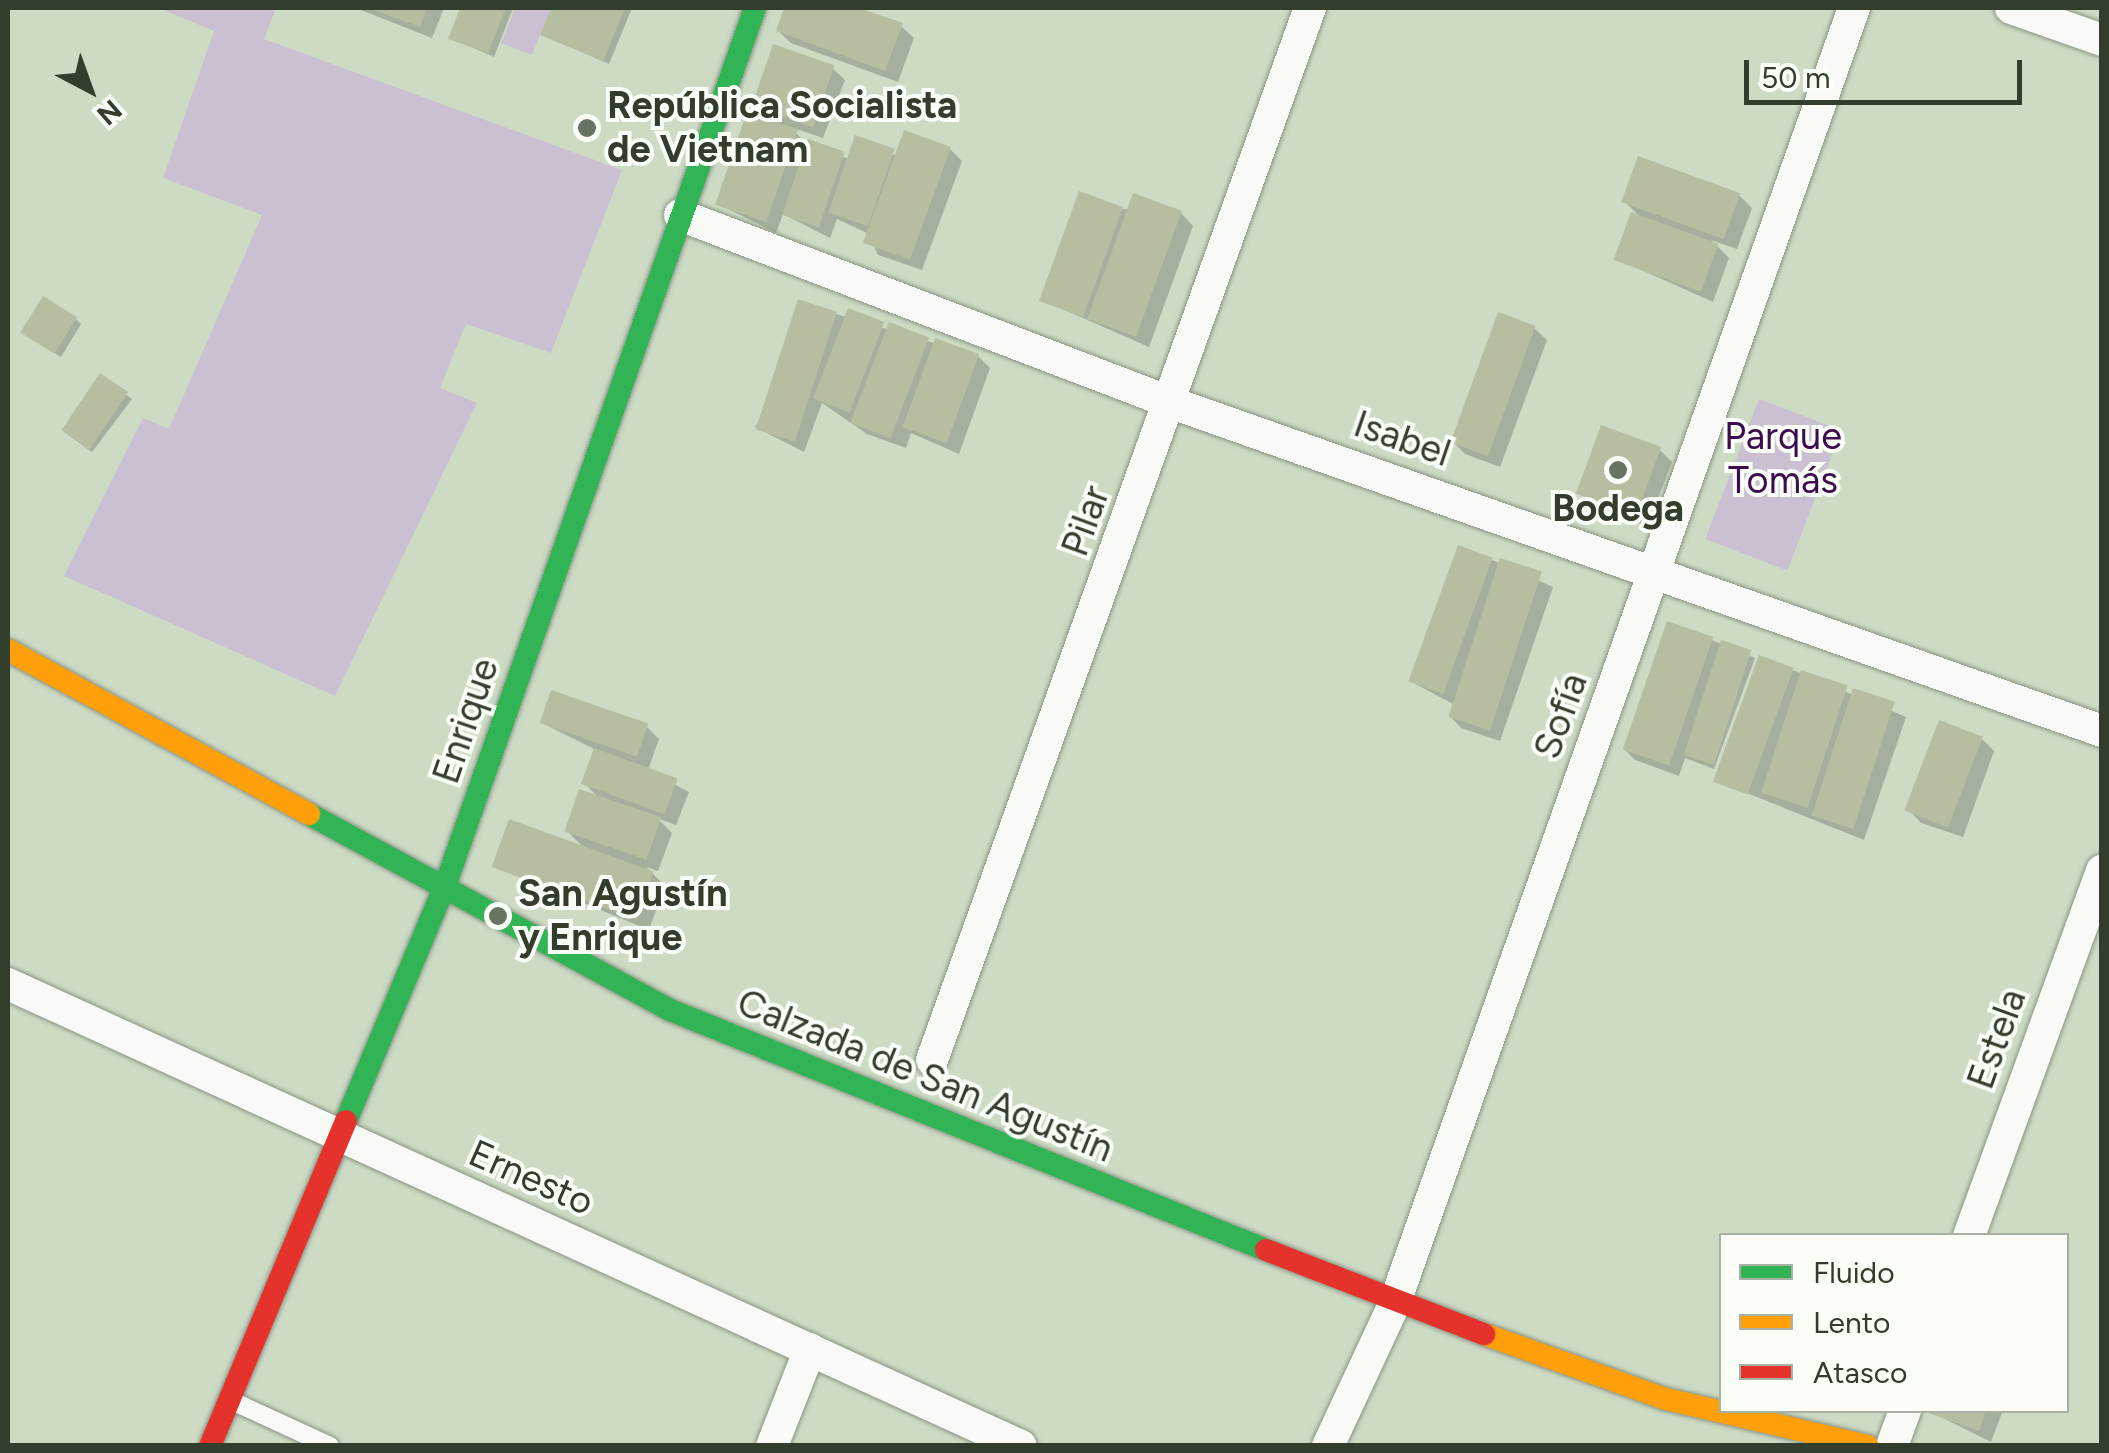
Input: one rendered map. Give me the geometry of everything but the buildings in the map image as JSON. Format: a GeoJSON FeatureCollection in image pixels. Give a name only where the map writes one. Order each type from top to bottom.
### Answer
{"type":"FeatureCollection","features":[{"type":"Feature","properties":{"kind":"main road","name":"Enrique"},"geometry":{"type":"LineString","coordinates":[[210,1446],[345,1138],[446,886],[755,8]]}},
{"type":"Feature","properties":{"kind":"main road","name":"Calzada de San Agustín"},"geometry":{"type":"LineString","coordinates":[[8,650],[670,1010],[907,1112],[1395,1302],[1666,1399],[1719,1411]]}},
{"type":"Feature","properties":{"kind":"main road","name":"Calzada de San Agustín"},"geometry":{"type":"LineString","coordinates":[[1726,1413],[1868,1446]]}},
{"type":"Feature","properties":{"kind":"street","name":"Pilar"},"geometry":{"type":"LineString","coordinates":[[932,1060],[1172,403],[1310,8]]}},
{"type":"Feature","properties":{"kind":"street","name":"Sofía"},"geometry":{"type":"LineString","coordinates":[[1328,1446],[1395,1302],[1854,8]]}},
{"type":"Feature","properties":{"kind":"street"},"geometry":{"type":"LineString","coordinates":[[2011,8],[2102,40]]}},
{"type":"Feature","properties":{"kind":"street","name":"Isabel"},"geometry":{"type":"LineString","coordinates":[[680,215],[1172,403],[1657,567],[2102,731]]}},
{"type":"Feature","properties":{"kind":"street","name":"Estela"},"geometry":{"type":"LineString","coordinates":[[1969,1233],[2102,870]]}},
{"type":"Feature","properties":{"kind":"street","name":"Ernesto"},"geometry":{"type":"LineString","coordinates":[[8,984],[1021,1446]]}},
{"type":"Feature","properties":{"kind":"street"},"geometry":{"type":"LineString","coordinates":[[772,1446],[810,1349]]}},
{"type":"Feature","properties":{"kind":"street"},"geometry":{"type":"LineString","coordinates":[[1892,1446],[1904,1413]]}},
{"type":"Feature","properties":{"kind":"lane"},"geometry":{"type":"LineString","coordinates":[[229,1400],[330,1446]]}},
{"type":"Feature","properties":{"kind":"green space"},"geometry":{"type":"Polygon","coordinates":[[[159,8],[276,8],[264,39],[622,170],[551,353],[466,324],[440,388],[477,403],[335,696],[64,576],[143,418],[169,429],[262,215],[163,178],[214,31],[159,8]]]}},
{"type":"Feature","properties":{"kind":"green space"},"geometry":{"type":"Polygon","coordinates":[[[515,8],[551,8],[532,55],[501,43],[515,8]]]}},
{"type":"Feature","properties":{"kind":"green space","name":"Parque Tomás"},"geometry":{"type":"Polygon","coordinates":[[[1759,399],[1841,431],[1787,571],[1705,539],[1759,399]]]}},
{"type":"Feature","properties":{"kind":"traffic: fast"},"geometry":{"type":"LineString","coordinates":[[346,1121],[445,886],[755,8]]}},
{"type":"Feature","properties":{"kind":"traffic: fast"},"geometry":{"type":"LineString","coordinates":[[309,814],[670,1010],[1266,1250]]}},
{"type":"Feature","properties":{"kind":"traffic: slow"},"geometry":{"type":"LineString","coordinates":[[8,650],[309,814]]}},
{"type":"Feature","properties":{"kind":"traffic: slow"},"geometry":{"type":"LineString","coordinates":[[1484,1334],[1666,1399],[1719,1411]]}},
{"type":"Feature","properties":{"kind":"traffic: slow"},"geometry":{"type":"LineString","coordinates":[[1726,1413],[1868,1446]]}},
{"type":"Feature","properties":{"kind":"traffic: jam"},"geometry":{"type":"LineString","coordinates":[[210,1446],[346,1121]]}},
{"type":"Feature","properties":{"kind":"traffic: jam"},"geometry":{"type":"LineString","coordinates":[[1266,1250],[1484,1334]]}},
{"type":"Feature","properties":{"kind":"place","name":"República Socialista de Vietnam"},"geometry":{"type":"Point","coordinates":[587,128]}},
{"type":"Feature","properties":{"kind":"place","name":"Bodega"},"geometry":{"type":"Point","coordinates":[1618,470]}},
{"type":"Feature","properties":{"kind":"place","name":"San Agustín y Enrique"},"geometry":{"type":"Point","coordinates":[498,916]}}]}
